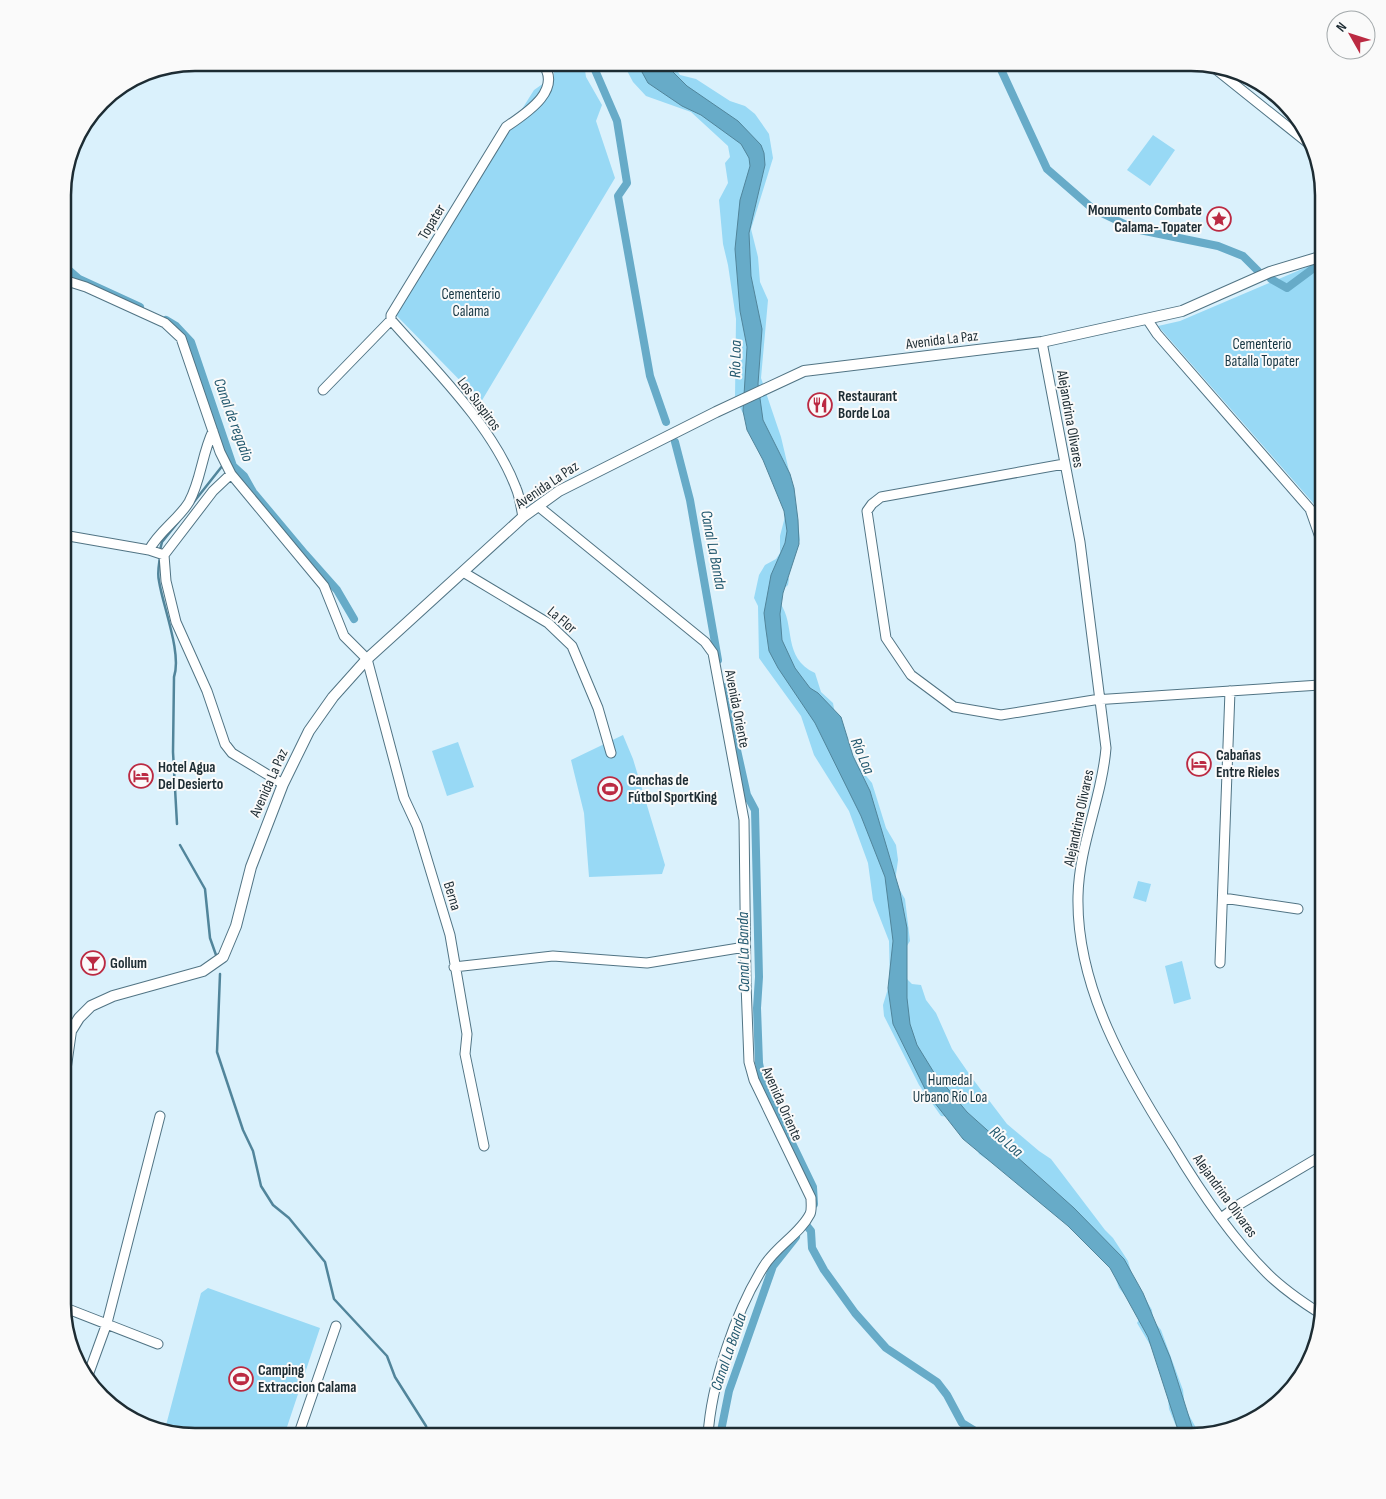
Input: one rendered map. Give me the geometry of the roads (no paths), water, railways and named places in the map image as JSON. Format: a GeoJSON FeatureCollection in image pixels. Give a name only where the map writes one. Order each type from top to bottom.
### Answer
{"type":"FeatureCollection","features":[{"type":"Feature","properties":{"kind":"main road","name":"Avenida La Paz"},"geometry":{"type":"LineString","coordinates":[[71,1031],[90,1006],[113,996],[203,971],[223,956],[236,926],[251,867],[283,784],[309,731],[333,697],[367,659],[523,517],[559,491],[716,412],[804,371],[1042,342],[1147,319],[1182,311],[1270,272],[1315,259]]}},
{"type":"Feature","properties":{"kind":"street","name":"Topater"},"geometry":{"type":"LineString","coordinates":[[323,390],[391,320],[392,315],[506,127],[539,102],[546,90],[548,78],[546,72]]}},
{"type":"Feature","properties":{"kind":"street"},"geometry":{"type":"LineString","coordinates":[[1223,75],[1300,136]]}},
{"type":"Feature","properties":{"kind":"street"},"geometry":{"type":"LineString","coordinates":[[72,283],[86,287],[165,323],[181,338],[213,432],[231,474],[324,586],[344,636],[367,659]]}},
{"type":"Feature","properties":{"kind":"street"},"geometry":{"type":"LineString","coordinates":[[1147,319],[1157,334],[1310,509],[1315,522]]}},
{"type":"Feature","properties":{"kind":"street","name":"Los Suspiros"},"geometry":{"type":"LineString","coordinates":[[391,320],[462,401],[496,449],[516,488],[523,517]]}},
{"type":"Feature","properties":{"kind":"street","name":"Alejandrina Olivares"},"geometry":{"type":"LineString","coordinates":[[1042,342],[1080,542],[1102,699],[1106,748],[1104,771],[1087,832],[1078,896],[1084,958],[1105,1024],[1139,1093],[1197,1186],[1268,1274],[1315,1309]]}},
{"type":"Feature","properties":{"kind":"street"},"geometry":{"type":"LineString","coordinates":[[149,550],[156,537],[189,501],[207,442],[213,432]]}},
{"type":"Feature","properties":{"kind":"street"},"geometry":{"type":"LineString","coordinates":[[1064,464],[882,497],[876,500],[867,512],[886,638],[910,675],[954,707],[1001,715],[1102,699],[1315,685]]}},
{"type":"Feature","properties":{"kind":"street"},"geometry":{"type":"LineString","coordinates":[[231,474],[213,491],[164,555],[166,580],[176,622],[207,691],[225,744],[232,753],[283,784]]}},
{"type":"Feature","properties":{"kind":"street","name":"Avenida Oriente"},"geometry":{"type":"LineString","coordinates":[[538,506],[705,642],[713,653],[744,820],[745,947],[749,1062],[754,1080],[811,1198],[810,1213],[764,1266],[745,1304],[727,1349],[710,1412],[709,1428]]}},
{"type":"Feature","properties":{"kind":"street"},"geometry":{"type":"LineString","coordinates":[[72,537],[149,550],[164,555]]}},
{"type":"Feature","properties":{"kind":"street","name":"La Flor"},"geometry":{"type":"LineString","coordinates":[[463,572],[548,623],[572,646],[598,708],[611,753]]}},
{"type":"Feature","properties":{"kind":"street","name":"Berna"},"geometry":{"type":"LineString","coordinates":[[367,659],[404,798],[417,826],[450,936],[467,1034],[466,1054],[484,1146]]}},
{"type":"Feature","properties":{"kind":"street"},"geometry":{"type":"LineString","coordinates":[[1220,963],[1230,691]]}},
{"type":"Feature","properties":{"kind":"street"},"geometry":{"type":"LineString","coordinates":[[1223,898],[1298,909]]}},
{"type":"Feature","properties":{"kind":"street"},"geometry":{"type":"LineString","coordinates":[[454,967],[553,956],[647,963],[745,947]]}},
{"type":"Feature","properties":{"kind":"street"},"geometry":{"type":"LineString","coordinates":[[90,1369],[108,1323],[160,1116]]}},
{"type":"Feature","properties":{"kind":"street"},"geometry":{"type":"LineString","coordinates":[[1221,1218],[1240,1204],[1315,1160]]}},
{"type":"Feature","properties":{"kind":"street"},"geometry":{"type":"LineString","coordinates":[[72,1309],[158,1344]]}},
{"type":"Feature","properties":{"kind":"street"},"geometry":{"type":"LineString","coordinates":[[301,1428],[336,1326]]}},
{"type":"Feature","properties":{"kind":"waterway"},"geometry":{"type":"LineString","coordinates":[[596,72],[617,121],[627,183],[618,196],[650,376],[666,422]]}},
{"type":"Feature","properties":{"kind":"waterway"},"geometry":{"type":"LineString","coordinates":[[1002,72],[1047,169],[1093,209],[1135,229],[1218,246],[1243,256],[1258,271]]}},
{"type":"Feature","properties":{"kind":"waterway"},"geometry":{"type":"LineString","coordinates":[[1271,279],[1287,288],[1315,267]]}},
{"type":"Feature","properties":{"kind":"waterway","name":"Canal de regadio"},"geometry":{"type":"LineString","coordinates":[[72,273],[79,279],[140,307]]}},
{"type":"Feature","properties":{"kind":"waterway","name":"Canal de regadio"},"geometry":{"type":"LineString","coordinates":[[166,320],[176,326],[191,342],[233,466],[244,476],[253,492],[337,590],[354,619]]}},
{"type":"Feature","properties":{"kind":"waterway","name":"Canal La Banda"},"geometry":{"type":"LineString","coordinates":[[675,442],[690,500],[718,660]]}},
{"type":"Feature","properties":{"kind":"waterway"},"geometry":{"type":"LineString","coordinates":[[193,503],[223,465]]}},
{"type":"Feature","properties":{"kind":"waterway"},"geometry":{"type":"LineString","coordinates":[[160,550],[162,542],[179,521]]}},
{"type":"Feature","properties":{"kind":"waterway"},"geometry":{"type":"LineString","coordinates":[[160,557],[158,578],[176,656],[173,752],[177,824]]}},
{"type":"Feature","properties":{"kind":"waterway","name":"Canal La Banda"},"geometry":{"type":"LineString","coordinates":[[723,687],[747,795],[755,810],[759,1063],[763,1083],[813,1187],[814,1204]]}},
{"type":"Feature","properties":{"kind":"waterway"},"geometry":{"type":"LineString","coordinates":[[180,845],[205,889],[210,938],[216,955]]}},
{"type":"Feature","properties":{"kind":"waterway"},"geometry":{"type":"LineString","coordinates":[[220,974],[217,1052],[243,1130],[253,1151],[261,1186],[273,1205],[289,1218],[325,1262],[334,1299],[387,1356],[395,1377],[427,1428]]}},
{"type":"Feature","properties":{"kind":"waterway"},"geometry":{"type":"LineString","coordinates":[[807,1226],[811,1231],[812,1248],[824,1270],[855,1313],[886,1348],[937,1382],[947,1395],[962,1423],[970,1428]]}},
{"type":"Feature","properties":{"kind":"waterway","name":"Canal La Banda"},"geometry":{"type":"LineString","coordinates":[[722,1428],[729,1391],[773,1266],[796,1237]]}},
{"type":"Feature","properties":{"kind":"place","name":"Monumento Combate Calama- Topater"},"geometry":{"type":"Point","coordinates":[1219,219]}},
{"type":"Feature","properties":{"kind":"place","name":"Restaurant Borde Loa"},"geometry":{"type":"Point","coordinates":[820,405]}},
{"type":"Feature","properties":{"kind":"place","name":"Cabañas Entre Rieles"},"geometry":{"type":"Point","coordinates":[1199,764]}},
{"type":"Feature","properties":{"kind":"place","name":"Hotel Agua Del Desierto"},"geometry":{"type":"Point","coordinates":[141,776]}},
{"type":"Feature","properties":{"kind":"place","name":"Canchas de Fútbol SportKing"},"geometry":{"type":"Point","coordinates":[610,789]}},
{"type":"Feature","properties":{"kind":"place","name":"Gollum"},"geometry":{"type":"Point","coordinates":[93,963]}},
{"type":"Feature","properties":{"kind":"place","name":"Camping Extraccion Calama"},"geometry":{"type":"Point","coordinates":[241,1379]}},
{"type":"Feature","properties":{"kind":"park label","name":"Cementerio Calama"},"geometry":{"type":"Point","coordinates":[471,302]}},
{"type":"Feature","properties":{"kind":"park label","name":"Cementerio Batalla Topater"},"geometry":{"type":"Point","coordinates":[1262,352]}},
{"type":"Feature","properties":{"kind":"park label","name":"Humedal Urbano Río Loa"},"geometry":{"type":"Point","coordinates":[950,1088]}},
{"type":"Feature","properties":{"kind":"water label","name":"Río Loa"},"geometry":{"type":"Point","coordinates":[736,359]}},
{"type":"Feature","properties":{"kind":"water label","name":"Río Loa"},"geometry":{"type":"Point","coordinates":[862,756]}},
{"type":"Feature","properties":{"kind":"water label","name":"Río Loa"},"geometry":{"type":"Point","coordinates":[1006,1142]}}]}
